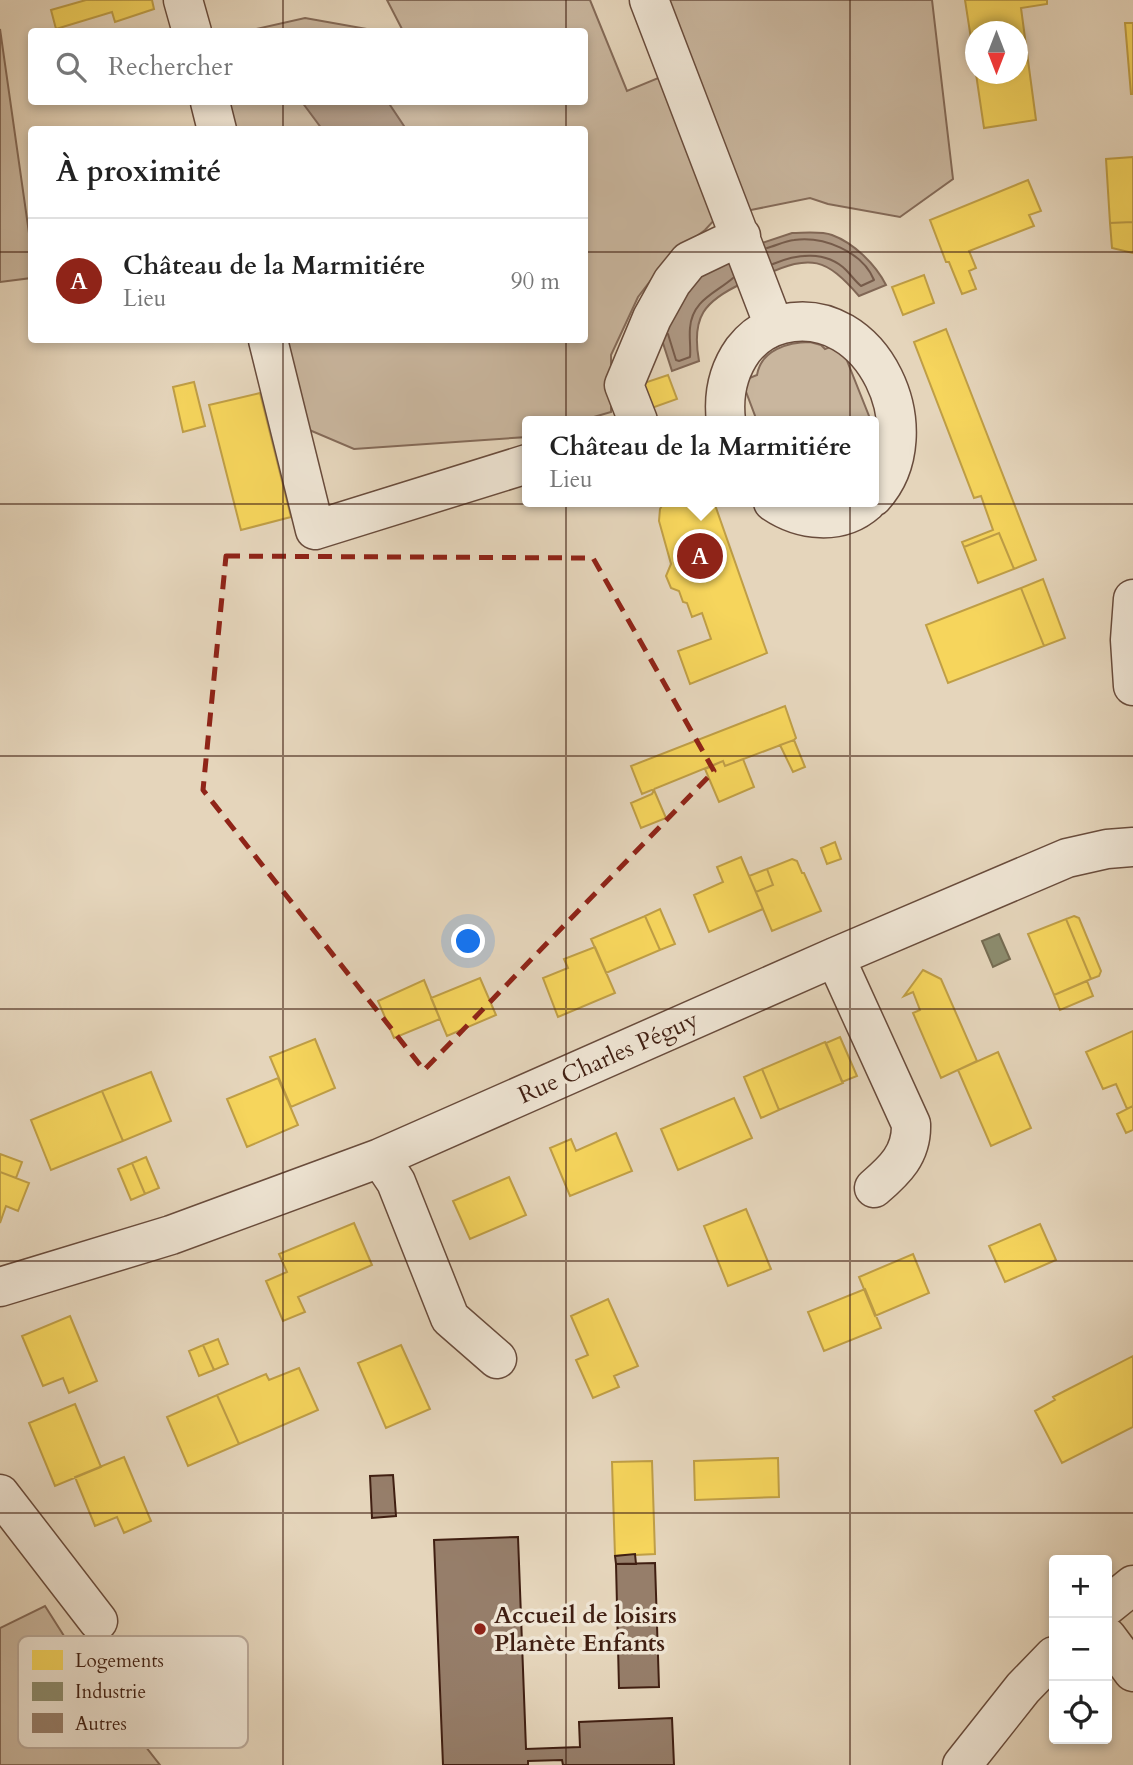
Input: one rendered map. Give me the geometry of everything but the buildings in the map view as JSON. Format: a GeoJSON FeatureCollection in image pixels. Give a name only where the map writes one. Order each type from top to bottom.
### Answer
{"type":"FeatureCollection","features":[{"type":"Feature","properties":{"kind":"street"},"geometry":{"type":"LineString","coordinates":[[184,0],[191,28]]}},
{"type":"Feature","properties":{"kind":"street"},"geometry":{"type":"LineString","coordinates":[[649,0],[774,326]]}},
{"type":"Feature","properties":{"kind":"street"},"geometry":{"type":"LineString","coordinates":[[211,105],[216,126]]}},
{"type":"Feature","properties":{"kind":"street"},"geometry":{"type":"LineString","coordinates":[[636,416],[624,385],[663,297],[689,261],[741,236]]}},
{"type":"Feature","properties":{"kind":"street"},"geometry":{"type":"LineString","coordinates":[[726,416],[725,394],[737,359],[759,334],[774,326],[807,322],[840,332],[869,356],[881,371],[895,408],[897,447],[889,473],[879,488]]}},
{"type":"Feature","properties":{"kind":"street"},"geometry":{"type":"LineString","coordinates":[[269,343],[315,530],[522,466]]}},
{"type":"Feature","properties":{"kind":"street"},"geometry":{"type":"LineString","coordinates":[[783,507],[798,515],[815,519],[848,514],[859,507]]}},
{"type":"Feature","properties":{"kind":"street"},"geometry":{"type":"LineString","coordinates":[[1133,599],[1130,640],[1133,686]]}},
{"type":"Feature","properties":{"kind":"street","name":"Rue Charles Péguy"},"geometry":{"type":"LineString","coordinates":[[0,1287],[171,1235],[380,1158],[835,957],[1067,858],[1107,849],[1133,847]]}},
{"type":"Feature","properties":{"kind":"street"},"geometry":{"type":"LineString","coordinates":[[835,957],[911,1124],[912,1138],[905,1157],[874,1188]]}},
{"type":"Feature","properties":{"kind":"street"},"geometry":{"type":"LineString","coordinates":[[380,1158],[396,1182],[450,1318],[496,1359]]}},
{"type":"Feature","properties":{"kind":"street"},"geometry":{"type":"LineString","coordinates":[[0,1494],[98,1621]]}},
{"type":"Feature","properties":{"kind":"street"},"geometry":{"type":"LineString","coordinates":[[1112,1602],[1133,1585]]}},
{"type":"Feature","properties":{"kind":"street"},"geometry":{"type":"LineString","coordinates":[[1112,1644],[1133,1672]]}},
{"type":"Feature","properties":{"kind":"street"},"geometry":{"type":"LineString","coordinates":[[962,1765],[1023,1688],[1049,1661]]}},
{"type":"Feature","properties":{"kind":"highlighted area"},"geometry":{"type":"Polygon","coordinates":[[[226,556],[593,558],[714,771],[424,1070],[203,790],[226,556]]]}},
{"type":"Feature","properties":{"kind":"shaded area"},"geometry":{"type":"Polygon","coordinates":[[[387,0],[590,0],[627,91],[663,76],[717,217],[705,230],[668,258],[638,297],[611,355],[611,412],[597,416],[522,416],[522,437],[354,449],[307,429],[284,343],[588,343],[588,126],[232,126],[228,105],[588,105],[588,28],[401,28],[387,0]]]}},
{"type":"Feature","properties":{"kind":"shaded area"},"geometry":{"type":"Polygon","coordinates":[[[658,0],[932,0],[953,179],[900,217],[828,204],[810,198],[751,210],[737,202],[658,0]]]}},
{"type":"Feature","properties":{"kind":"shaded area"},"geometry":{"type":"Polygon","coordinates":[[[305,18],[361,28],[261,28],[305,18]]]}},
{"type":"Feature","properties":{"kind":"shaded area"},"geometry":{"type":"Polygon","coordinates":[[[0,29],[28,226],[28,278],[0,282],[0,29]]]}},
{"type":"Feature","properties":{"kind":"shaded area"},"geometry":{"type":"Polygon","coordinates":[[[810,342],[825,349],[840,343],[869,416],[755,416],[742,381],[757,375],[764,359],[770,354],[793,344],[810,342]]]}},
{"type":"Feature","properties":{"kind":"shaded area"},"geometry":{"type":"Polygon","coordinates":[[[45,1606],[64,1636],[18,1636],[18,1748],[147,1748],[160,1765],[0,1765],[0,1628],[45,1606]]]}},
{"type":"Feature","properties":{"kind":"water"},"geometry":{"type":"Polygon","coordinates":[[[304,105],[390,105],[404,126],[320,126],[304,105]]]}},
{"type":"Feature","properties":{"kind":"water"},"geometry":{"type":"Polygon","coordinates":[[[792,233],[823,233],[848,243],[864,256],[886,285],[859,296],[827,267],[806,262],[765,275],[753,246],[792,233]]]}},
{"type":"Feature","properties":{"kind":"water"},"geometry":{"type":"Polygon","coordinates":[[[732,254],[743,283],[719,297],[703,312],[697,333],[699,361],[672,371],[661,337],[675,291],[732,254]]]}},
{"type":"Feature","properties":{"kind":"place","name":"Château de la Marmitiére"},"geometry":{"type":"Point","coordinates":[700,556]}},
{"type":"Feature","properties":{"kind":"place","name":"Accueil de loisirs Planète Enfants"},"geometry":{"type":"Point","coordinates":[480,1629]}}]}
